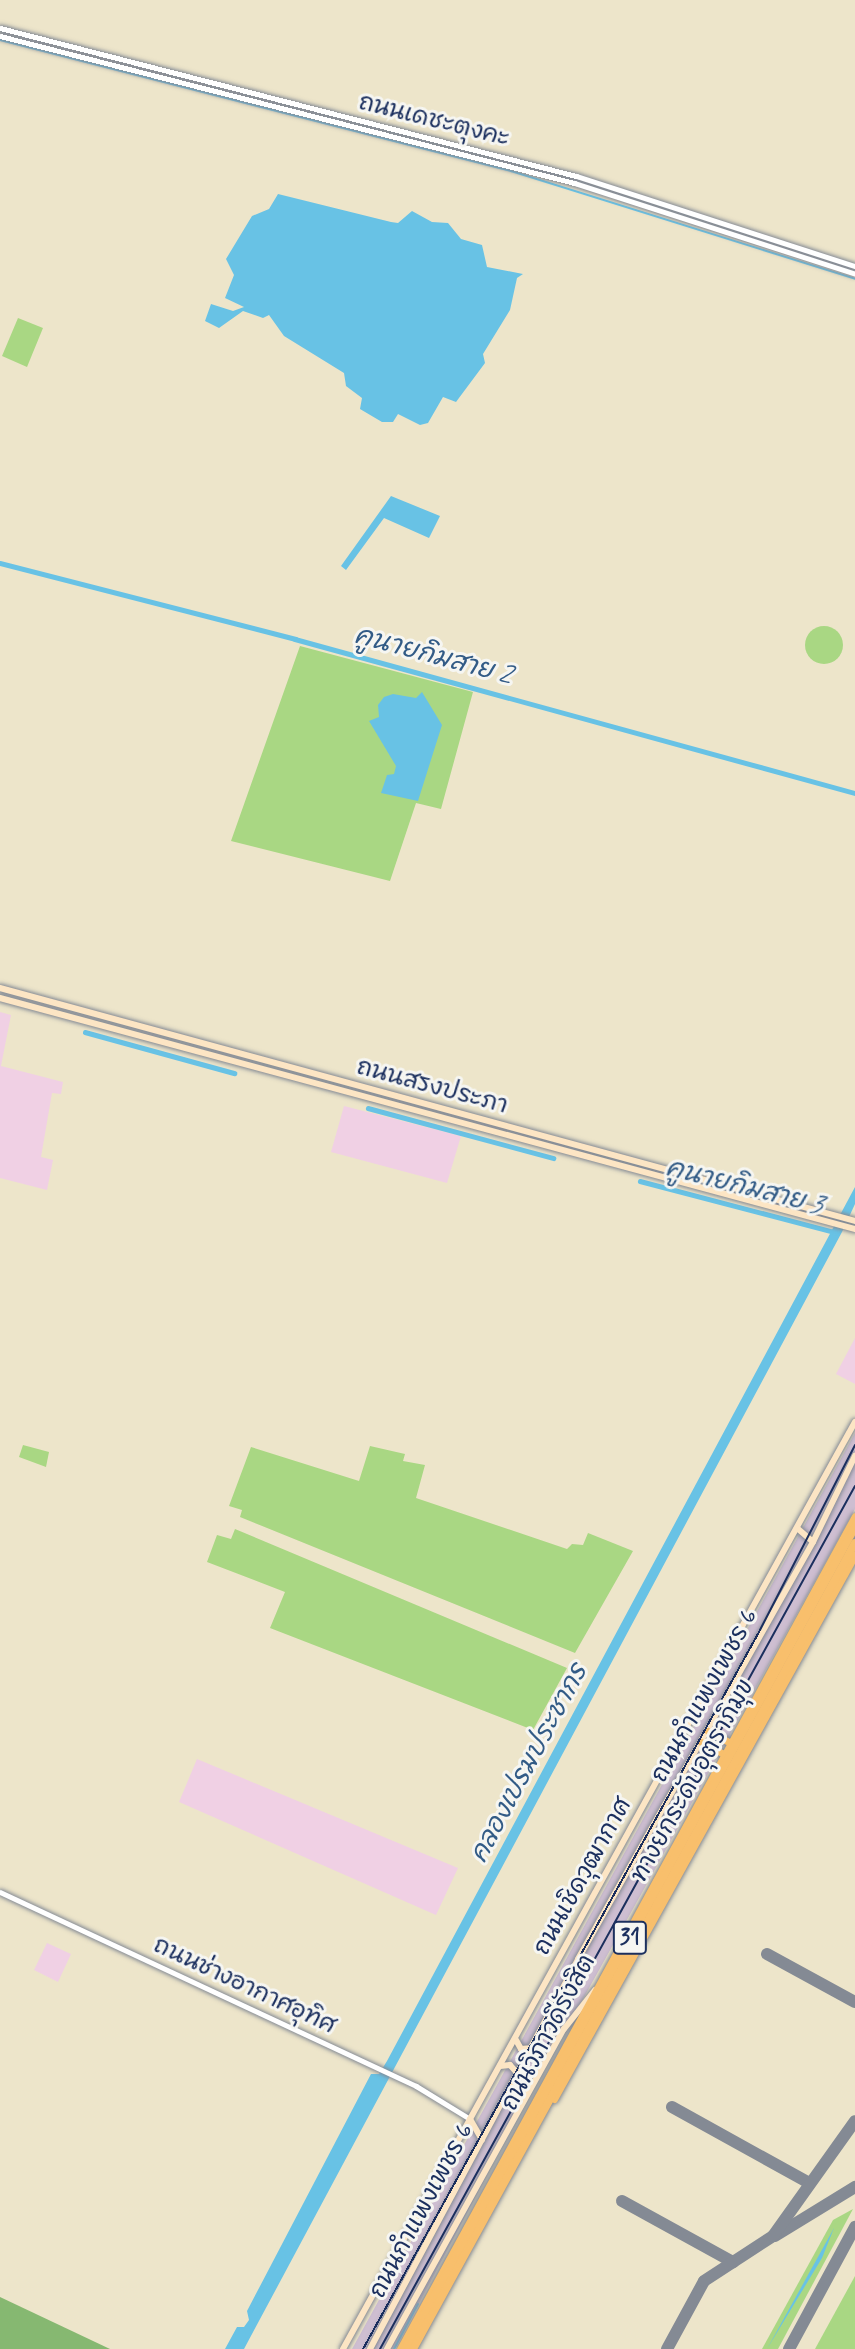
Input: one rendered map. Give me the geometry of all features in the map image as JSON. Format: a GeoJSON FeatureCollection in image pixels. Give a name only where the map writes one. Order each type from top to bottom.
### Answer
{"type":"FeatureCollection","features":[{"type":"Feature","properties":{"kind":"highway","name":"ถนนวิภาวดีรังสิต"},"geometry":{"type":"LineString","coordinates":[[403,2349],[594,1990],[855,1516]]}},
{"type":"Feature","properties":{"kind":"highway","name":"ทางยกระดับอุตราภิมุข"},"geometry":{"type":"LineString","coordinates":[[403,2349],[855,1527]]}},
{"type":"Feature","properties":{"kind":"highway","name":"ทางยกระดับอุตราภิมุข"},"geometry":{"type":"LineString","coordinates":[[415,2349],[855,1543]]}},
{"type":"Feature","properties":{"kind":"highway","name":"ถนนวิภาวดีรังสิต"},"geometry":{"type":"LineString","coordinates":[[415,2349],[855,1555]]}},
{"type":"Feature","properties":{"kind":"highway"},"geometry":{"type":"LineString","coordinates":[[708,1731],[731,1743]]}},
{"type":"Feature","properties":{"kind":"highway"},"geometry":{"type":"LineString","coordinates":[[701,1742],[725,1755]]}},
{"type":"Feature","properties":{"kind":"main road","name":"ถนนสรงประภา"},"geometry":{"type":"LineString","coordinates":[[0,988],[834,1219],[855,1229]]}},
{"type":"Feature","properties":{"kind":"main road","name":"ถนนสรงประภา"},"geometry":{"type":"LineString","coordinates":[[0,998],[495,1134],[834,1219],[855,1221]]}},
{"type":"Feature","properties":{"kind":"main road"},"geometry":{"type":"LineString","coordinates":[[495,1134],[498,1125]]}},
{"type":"Feature","properties":{"kind":"main road","name":"ถนนเชิดวุฒากาศ"},"geometry":{"type":"LineString","coordinates":[[343,2349],[855,1422]]}},
{"type":"Feature","properties":{"kind":"main road","name":"ถนนกำแพงเพชร 6"},"geometry":{"type":"LineString","coordinates":[[831,1503],[855,1449]]}},
{"type":"Feature","properties":{"kind":"main road","name":"ถนนกำแพงเพชร 6"},"geometry":{"type":"LineString","coordinates":[[370,2349],[519,2075],[578,1959],[813,1542],[855,1457]]}},
{"type":"Feature","properties":{"kind":"main road"},"geometry":{"type":"LineString","coordinates":[[812,1503],[827,1511]]}},
{"type":"Feature","properties":{"kind":"main road"},"geometry":{"type":"LineString","coordinates":[[797,1528],[813,1542]]}},
{"type":"Feature","properties":{"kind":"main road"},"geometry":{"type":"LineString","coordinates":[[387,2349],[564,2029],[594,1990]]}},
{"type":"Feature","properties":{"kind":"main road"},"geometry":{"type":"LineString","coordinates":[[516,2040],[522,2049],[533,2048]]}},
{"type":"Feature","properties":{"kind":"main road"},"geometry":{"type":"LineString","coordinates":[[500,2066],[510,2065],[519,2075]]}},
{"type":"Feature","properties":{"kind":"main road"},"geometry":{"type":"LineString","coordinates":[[477,2129],[478,2106]]}},
{"type":"Feature","properties":{"kind":"main road"},"geometry":{"type":"LineString","coordinates":[[470,2119],[482,2140]]}},
{"type":"Feature","properties":{"kind":"street","name":"ถนนเดชะตุงคะ"},"geometry":{"type":"LineString","coordinates":[[0,28],[576,176],[855,266]]}},
{"type":"Feature","properties":{"kind":"street","name":"ถนนเดชะตุงคะ"},"geometry":{"type":"LineString","coordinates":[[0,36],[574,183],[855,274]]}},
{"type":"Feature","properties":{"kind":"street"},"geometry":{"type":"LineString","coordinates":[[109,64],[111,56]]}},
{"type":"Feature","properties":{"kind":"street"},"geometry":{"type":"LineString","coordinates":[[724,232],[727,225]]}},
{"type":"Feature","properties":{"kind":"street","name":"ถนนช่างอากาศอุทิศ"},"geometry":{"type":"LineString","coordinates":[[0,1892],[397,2077],[470,2119]]}},
{"type":"Feature","properties":{"kind":"shaded area"},"geometry":{"type":"Polygon","coordinates":[[[0,1012],[11,1015],[1,1066],[63,1082],[61,1094],[52,1093],[41,1157],[53,1160],[47,1190],[0,1178],[0,1012]]]}},
{"type":"Feature","properties":{"kind":"shaded area"},"geometry":{"type":"Polygon","coordinates":[[[344,1106],[461,1136],[447,1183],[331,1152],[344,1106]]]}},
{"type":"Feature","properties":{"kind":"shaded area"},"geometry":{"type":"Polygon","coordinates":[[[855,1338],[855,1384],[836,1374],[855,1338]]]}},
{"type":"Feature","properties":{"kind":"shaded area"},"geometry":{"type":"Polygon","coordinates":[[[855,1433],[855,1509],[518,2116],[395,2349],[352,2349],[855,1433]]]}},
{"type":"Feature","properties":{"kind":"shaded area"},"geometry":{"type":"Polygon","coordinates":[[[197,1759],[458,1868],[436,1915],[179,1802],[197,1759]]]}},
{"type":"Feature","properties":{"kind":"shaded area"},"geometry":{"type":"Polygon","coordinates":[[[47,1943],[71,1954],[58,1982],[34,1970],[47,1943]]]}},
{"type":"Feature","properties":{"kind":"green space"},"geometry":{"type":"Polygon","coordinates":[[[18,318],[43,328],[27,367],[2,356],[18,318]]]}},
{"type":"Feature","properties":{"kind":"green space"},"geometry":{"type":"Polygon","coordinates":[[[824,626],[837,632],[843,645],[837,658],[824,664],[811,658],[805,645],[811,632],[824,626]]]}},
{"type":"Feature","properties":{"kind":"green space"},"geometry":{"type":"Polygon","coordinates":[[[300,646],[473,692],[441,809],[416,803],[390,881],[231,841],[300,646]]]}},
{"type":"Feature","properties":{"kind":"green space"},"geometry":{"type":"Polygon","coordinates":[[[23,1445],[49,1452],[46,1467],[19,1457],[23,1445]]]}},
{"type":"Feature","properties":{"kind":"green space"},"geometry":{"type":"Polygon","coordinates":[[[370,1446],[405,1454],[403,1461],[425,1465],[416,1498],[567,1549],[572,1544],[583,1545],[588,1533],[633,1551],[575,1653],[240,1517],[242,1510],[229,1506],[251,1447],[359,1481],[370,1446]]]}},
{"type":"Feature","properties":{"kind":"green space"},"geometry":{"type":"Polygon","coordinates":[[[235,1529],[567,1668],[533,1730],[270,1628],[285,1592],[207,1562],[217,1535],[231,1539],[235,1529]]]}},
{"type":"Feature","properties":{"kind":"green space"},"geometry":{"type":"Polygon","coordinates":[[[853,2209],[778,2349],[762,2349],[833,2220],[853,2209]]]}},
{"type":"Feature","properties":{"kind":"green space"},"geometry":{"type":"Polygon","coordinates":[[[855,2276],[855,2349],[815,2349],[855,2276]]]}},
{"type":"Feature","properties":{"kind":"green space"},"geometry":{"type":"Polygon","coordinates":[[[0,2297],[110,2349],[0,2349],[0,2297]]]}},
{"type":"Feature","properties":{"kind":"water"},"geometry":{"type":"Polygon","coordinates":[[[278,194],[398,223],[412,211],[432,222],[448,223],[461,239],[482,245],[487,267],[523,274],[517,278],[510,310],[483,354],[485,363],[456,402],[443,397],[428,423],[420,425],[398,414],[393,422],[382,422],[360,409],[362,398],[346,386],[344,373],[284,336],[269,315],[263,318],[243,311],[219,328],[205,321],[211,304],[233,311],[244,307],[225,298],[234,275],[226,259],[252,216],[269,209],[278,194]]]}},
{"type":"Feature","properties":{"kind":"water"},"geometry":{"type":"Polygon","coordinates":[[[391,496],[440,516],[429,538],[384,518],[346,570],[341,566],[391,496]]]}},
{"type":"Feature","properties":{"kind":"water"},"geometry":{"type":"Polygon","coordinates":[[[422,692],[442,725],[418,801],[381,793],[387,775],[394,774],[396,766],[369,721],[379,717],[378,705],[384,697],[393,694],[416,698],[422,692]]]}},
{"type":"Feature","properties":{"kind":"water"},"geometry":{"type":"Polygon","coordinates":[[[855,1187],[855,1204],[842,1232],[244,2349],[225,2349],[237,2327],[244,2327],[249,2320],[247,2311],[371,2074],[379,2074],[387,2061],[855,1187]]]}},
{"type":"Feature","properties":{"kind":"water"},"geometry":{"type":"Polygon","coordinates":[[[834,2228],[822,2258],[767,2349],[834,2228]]]}},
{"type":"Feature","properties":{"kind":"waterway"},"geometry":{"type":"LineString","coordinates":[[0,40],[511,171],[855,279]]}},
{"type":"Feature","properties":{"kind":"waterway","name":"คูนายกิมสาย 2"},"geometry":{"type":"LineString","coordinates":[[0,563],[295,639],[855,793]]}},
{"type":"Feature","properties":{"kind":"waterway","name":"คูนายกิมสาย 3"},"geometry":{"type":"LineString","coordinates":[[85,1032],[234,1073]]}},
{"type":"Feature","properties":{"kind":"waterway","name":"คูนายกิมสาย 3"},"geometry":{"type":"LineString","coordinates":[[368,1108],[553,1158]]}},
{"type":"Feature","properties":{"kind":"waterway","name":"คูนายกิมสาย 3"},"geometry":{"type":"LineString","coordinates":[[640,1181],[835,1232]]}},
{"type":"Feature","properties":{"kind":"waterway"},"geometry":{"type":"LineString","coordinates":[[394,2349],[418,2304]]}},
{"type":"Feature","properties":{"kind":"taxiway"},"geometry":{"type":"LineString","coordinates":[[767,1954],[855,2002]]}},
{"type":"Feature","properties":{"kind":"taxiway"},"geometry":{"type":"LineString","coordinates":[[672,2107],[809,2183]]}},
{"type":"Feature","properties":{"kind":"taxiway"},"geometry":{"type":"LineString","coordinates":[[667,2349],[704,2281],[773,2236],[855,2121]]}},
{"type":"Feature","properties":{"kind":"taxiway"},"geometry":{"type":"LineString","coordinates":[[775,2236],[855,2187]]}},
{"type":"Feature","properties":{"kind":"taxiway"},"geometry":{"type":"LineString","coordinates":[[622,2201],[733,2262]]}},
{"type":"Feature","properties":{"kind":"taxiway"},"geometry":{"type":"LineString","coordinates":[[789,2349],[855,2227]]}},
{"type":"Feature","properties":{"kind":"railway"},"geometry":{"type":"LineString","coordinates":[[363,2349],[760,1630],[855,1445]]}},
{"type":"Feature","properties":{"kind":"railway"},"geometry":{"type":"LineString","coordinates":[[380,2349],[855,1486]]}},
{"type":"Feature","properties":{"kind":"water label","name":"คลองเปรมประชากร"},"geometry":{"type":"Point","coordinates":[530,1764]}}]}
